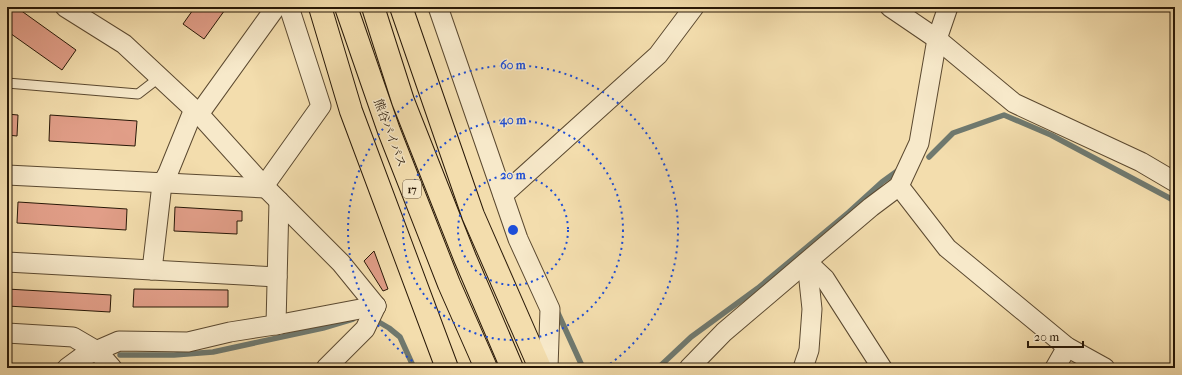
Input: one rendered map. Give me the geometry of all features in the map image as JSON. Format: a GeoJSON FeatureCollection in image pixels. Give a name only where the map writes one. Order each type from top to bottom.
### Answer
{"type":"FeatureCollection","features":[{"type":"Feature","properties":{"kind":"highway"},"geometry":{"type":"LineString","coordinates":[[320,7],[351,111],[447,368]]}},
{"type":"Feature","properties":{"kind":"highway","name":"熊谷バイパス"},"geometry":{"type":"LineString","coordinates":[[346,7],[388,130],[449,284],[486,368]]}},
{"type":"Feature","properties":{"kind":"highway","name":"熊谷バイパス"},"geometry":{"type":"LineString","coordinates":[[373,7],[403,101],[465,258],[512,368]]}},
{"type":"Feature","properties":{"kind":"highway"},"geometry":{"type":"LineString","coordinates":[[401,7],[473,215],[540,368]]}},
{"type":"Feature","properties":{"kind":"street"},"geometry":{"type":"LineString","coordinates":[[65,7],[91,14],[197,112],[265,187],[341,263],[376,307]]}},
{"type":"Feature","properties":{"kind":"street"},"geometry":{"type":"LineString","coordinates":[[152,270],[162,184],[197,112],[276,7]]}},
{"type":"Feature","properties":{"kind":"street"},"geometry":{"type":"LineString","coordinates":[[265,187],[321,106],[289,7]]}},
{"type":"Feature","properties":{"kind":"street"},"geometry":{"type":"LineString","coordinates":[[438,7],[518,239],[550,309],[548,368]]}},
{"type":"Feature","properties":{"kind":"street"},"geometry":{"type":"LineString","coordinates":[[503,195],[658,55],[694,7]]}},
{"type":"Feature","properties":{"kind":"street"},"geometry":{"type":"LineString","coordinates":[[890,7],[937,39],[1014,103],[1141,162],[1175,182]]}},
{"type":"Feature","properties":{"kind":"street"},"geometry":{"type":"LineString","coordinates":[[689,368],[724,332],[898,186],[919,143],[937,39],[948,7]]}},
{"type":"Feature","properties":{"kind":"street"},"geometry":{"type":"LineString","coordinates":[[7,175],[162,184],[265,187]]}},
{"type":"Feature","properties":{"kind":"street"},"geometry":{"type":"LineString","coordinates":[[898,186],[947,248],[1068,347],[1105,368]]}},
{"type":"Feature","properties":{"kind":"street"},"geometry":{"type":"LineString","coordinates":[[276,325],[279,201]]}},
{"type":"Feature","properties":{"kind":"street"},"geometry":{"type":"LineString","coordinates":[[7,262],[278,277]]}},
{"type":"Feature","properties":{"kind":"street"},"geometry":{"type":"LineString","coordinates":[[803,368],[809,350],[812,309],[807,262]]}},
{"type":"Feature","properties":{"kind":"street"},"geometry":{"type":"LineString","coordinates":[[807,262],[825,279],[882,368]]}},
{"type":"Feature","properties":{"kind":"street"},"geometry":{"type":"LineString","coordinates":[[66,368],[82,357],[119,341],[188,342],[230,332],[376,307]]}},
{"type":"Feature","properties":{"kind":"street"},"geometry":{"type":"LineString","coordinates":[[326,368],[365,329],[376,307]]}},
{"type":"Feature","properties":{"kind":"street"},"geometry":{"type":"LineString","coordinates":[[7,333],[73,337],[97,351],[112,368]]}},
{"type":"Feature","properties":{"kind":"street"},"geometry":{"type":"LineString","coordinates":[[1055,368],[1068,347]]}},
{"type":"Feature","properties":{"kind":"street"},"geometry":{"type":"LineString","coordinates":[[809,350],[815,368]]}},
{"type":"Feature","properties":{"kind":"lane"},"geometry":{"type":"LineString","coordinates":[[7,83],[138,94],[160,77]]}},
{"type":"Feature","properties":{"kind":"building"},"geometry":{"type":"Polygon","coordinates":[[[7,7],[16,7],[76,50],[62,70],[7,31],[7,7]]]}},
{"type":"Feature","properties":{"kind":"building"},"geometry":{"type":"Polygon","coordinates":[[[195,7],[227,7],[204,39],[183,24],[195,7]]]}},
{"type":"Feature","properties":{"kind":"building"},"geometry":{"type":"Polygon","coordinates":[[[7,114],[18,115],[17,136],[7,135],[7,114]]]}},
{"type":"Feature","properties":{"kind":"building"},"geometry":{"type":"Polygon","coordinates":[[[50,115],[137,121],[135,146],[49,141],[50,115]]]}},
{"type":"Feature","properties":{"kind":"building"},"geometry":{"type":"Polygon","coordinates":[[[18,202],[127,209],[126,230],[17,223],[18,202]]]}},
{"type":"Feature","properties":{"kind":"building"},"geometry":{"type":"Polygon","coordinates":[[[175,207],[242,211],[242,221],[237,221],[237,234],[174,231],[175,207]]]}},
{"type":"Feature","properties":{"kind":"building"},"geometry":{"type":"Polygon","coordinates":[[[374,251],[388,289],[383,291],[364,261],[374,251]]]}},
{"type":"Feature","properties":{"kind":"building"},"geometry":{"type":"Polygon","coordinates":[[[7,289],[111,295],[110,312],[7,306],[7,289]]]}},
{"type":"Feature","properties":{"kind":"building"},"geometry":{"type":"Polygon","coordinates":[[[134,289],[228,290],[228,307],[133,307],[134,289]]]}},
{"type":"Feature","properties":{"kind":"waterway"},"geometry":{"type":"LineString","coordinates":[[929,157],[953,133],[1004,115],[1051,135],[1175,201]]}},
{"type":"Feature","properties":{"kind":"waterway"},"geometry":{"type":"LineString","coordinates":[[658,368],[691,337],[758,288],[849,212],[882,182],[900,169]]}},
{"type":"Feature","properties":{"kind":"waterway"},"geometry":{"type":"LineString","coordinates":[[557,311],[583,368]]}},
{"type":"Feature","properties":{"kind":"waterway"},"geometry":{"type":"LineString","coordinates":[[372,318],[389,328],[400,337],[414,368]]}},
{"type":"Feature","properties":{"kind":"waterway"},"geometry":{"type":"LineString","coordinates":[[120,355],[174,355],[213,352],[323,328],[353,319]]}},
{"type":"Feature","properties":{"kind":"waterway"},"geometry":{"type":"LineString","coordinates":[[85,368],[91,364]]}}]}
